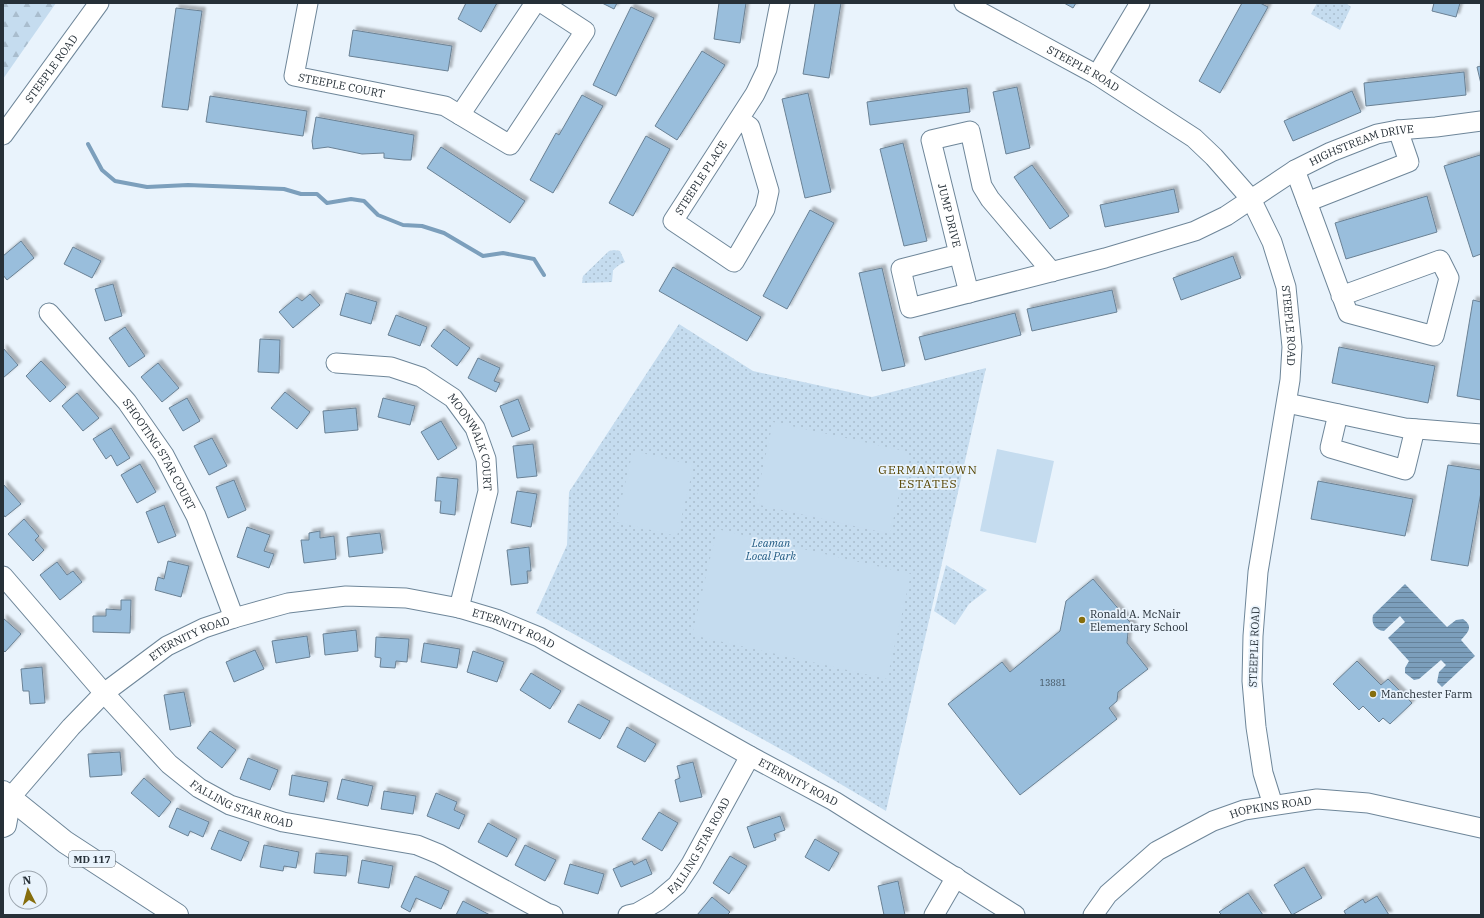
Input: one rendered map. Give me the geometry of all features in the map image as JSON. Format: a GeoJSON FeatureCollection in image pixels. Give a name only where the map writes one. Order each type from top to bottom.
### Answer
{"type":"FeatureCollection","features":[{"type":"Feature","properties":{"kind":"main road"},"geometry":{"type":"LineString","coordinates":[[3,826],[5,797]]}},
{"type":"Feature","properties":{"kind":"main road","name":"MD 117"},"geometry":{"type":"LineString","coordinates":[[5,797],[65,842],[177,915]]}},
{"type":"Feature","properties":{"kind":"street","name":"STEEPLE ROAD"},"geometry":{"type":"LineString","coordinates":[[3,135],[99,3]]}},
{"type":"Feature","properties":{"kind":"street","name":"STEEPLE COURT"},"geometry":{"type":"LineString","coordinates":[[308,3],[294,76],[445,106],[510,145],[585,31],[542,3]]}},
{"type":"Feature","properties":{"kind":"street"},"geometry":{"type":"LineString","coordinates":[[460,115],[535,3]]}},
{"type":"Feature","properties":{"kind":"street","name":"STEEPLE PLACE"},"geometry":{"type":"LineString","coordinates":[[739,119],[750,127],[769,191],[765,209],[734,262],[672,222],[755,94],[767,69],[780,3]]}},
{"type":"Feature","properties":{"kind":"street","name":"STEEPLE ROAD"},"geometry":{"type":"LineString","coordinates":[[964,3],[1096,75],[1194,138],[1214,157],[1251,198],[1272,242],[1286,287],[1292,347],[1287,403],[1258,572],[1253,636],[1252,681],[1256,727],[1263,773],[1273,805]]}},
{"type":"Feature","properties":{"kind":"street"},"geometry":{"type":"LineString","coordinates":[[1096,75],[1140,3]]}},
{"type":"Feature","properties":{"kind":"street","name":"HIGHSTREAM DRIVE"},"geometry":{"type":"LineString","coordinates":[[1251,198],[1295,170],[1331,152],[1362,139],[1377,134],[1398,130],[1436,128],[1481,121]]}},
{"type":"Feature","properties":{"kind":"street"},"geometry":{"type":"LineString","coordinates":[[1307,202],[1409,162],[1398,130]]}},
{"type":"Feature","properties":{"kind":"street","name":"JUMP DRIVE"},"geometry":{"type":"LineString","coordinates":[[1052,272],[990,199],[982,186],[970,131],[930,140],[959,254],[902,268],[910,308],[1052,272],[1105,258],[1196,231],[1226,216],[1251,198]]}},
{"type":"Feature","properties":{"kind":"street"},"geometry":{"type":"LineString","coordinates":[[1295,170],[1348,313],[1434,336],[1449,278],[1440,260],[1342,296]]}},
{"type":"Feature","properties":{"kind":"street"},"geometry":{"type":"LineString","coordinates":[[959,254],[969,293]]}},
{"type":"Feature","properties":{"kind":"street","name":"SHOOTING STAR COURT"},"geometry":{"type":"LineString","coordinates":[[49,313],[127,402],[164,455],[196,516],[234,618]]}},
{"type":"Feature","properties":{"kind":"street","name":"MOONWALK COURT"},"geometry":{"type":"LineString","coordinates":[[336,363],[391,367],[421,377],[453,398],[475,428],[486,459],[488,491],[459,608]]}},
{"type":"Feature","properties":{"kind":"street"},"geometry":{"type":"LineString","coordinates":[[1287,403],[1405,428],[1481,434]]}},
{"type":"Feature","properties":{"kind":"street"},"geometry":{"type":"LineString","coordinates":[[1338,414],[1330,448],[1405,470],[1415,429]]}},
{"type":"Feature","properties":{"kind":"street","name":"FALLING STAR ROAD"},"geometry":{"type":"LineString","coordinates":[[3,576],[104,693],[169,764],[199,788],[230,805],[283,822],[417,845],[439,854],[553,915]]}},
{"type":"Feature","properties":{"kind":"street","name":"ETERNITY ROAD"},"geometry":{"type":"LineString","coordinates":[[5,797],[104,693],[167,646],[204,628],[288,603],[346,596],[406,598],[459,608],[496,619],[539,637],[750,756],[834,801],[1015,915]]}},
{"type":"Feature","properties":{"kind":"street","name":"FALLING STAR ROAD"},"geometry":{"type":"LineString","coordinates":[[628,915],[637,913],[658,901],[677,885],[691,864],[750,756]]}},
{"type":"Feature","properties":{"kind":"street","name":"HOPKINS ROAD"},"geometry":{"type":"LineString","coordinates":[[1093,915],[1108,894],[1157,851],[1213,821],[1244,810],[1318,799],[1368,803],[1481,828]]}},
{"type":"Feature","properties":{"kind":"street"},"geometry":{"type":"LineString","coordinates":[[934,915],[956,877]]}},
{"type":"Feature","properties":{"kind":"green space"},"geometry":{"type":"Polygon","coordinates":[[[3,3],[56,3],[3,79],[3,3]]]}},
{"type":"Feature","properties":{"kind":"green space"},"geometry":{"type":"Polygon","coordinates":[[[1317,3],[1346,3],[1351,7],[1340,30],[1311,14],[1317,3]]]}},
{"type":"Feature","properties":{"kind":"green space"},"geometry":{"type":"Polygon","coordinates":[[[609,251],[620,251],[625,262],[613,270],[612,282],[582,283],[583,276],[609,251]]]}},
{"type":"Feature","properties":{"kind":"green space","name":"Leaman Local Park"},"geometry":{"type":"Polygon","coordinates":[[[679,324],[753,371],[872,397],[986,368],[886,811],[800,760],[536,613],[567,545],[569,492],[679,324]]]}},
{"type":"Feature","properties":{"kind":"green space"},"geometry":{"type":"Polygon","coordinates":[[[773,422],[909,452],[890,534],[755,504],[773,422]]]}},
{"type":"Feature","properties":{"kind":"green space"},"geometry":{"type":"Polygon","coordinates":[[[997,449],[1054,461],[1036,543],[980,531],[997,449]]]}},
{"type":"Feature","properties":{"kind":"green space"},"geometry":{"type":"Polygon","coordinates":[[[633,451],[694,465],[677,536],[616,522],[633,451]]]}},
{"type":"Feature","properties":{"kind":"green space"},"geometry":{"type":"Polygon","coordinates":[[[717,529],[911,574],[887,679],[692,635],[717,529]]]}},
{"type":"Feature","properties":{"kind":"green space"},"geometry":{"type":"Polygon","coordinates":[[[946,565],[987,590],[969,604],[955,625],[934,611],[946,565]]]}},
{"type":"Feature","properties":{"kind":"shaded area"},"geometry":{"type":"Polygon","coordinates":[[[1405,584],[1447,627],[1456,620],[1463,619],[1469,627],[1468,632],[1461,640],[1475,656],[1442,687],[1437,682],[1439,672],[1446,665],[1441,660],[1419,679],[1414,680],[1405,673],[1405,668],[1409,661],[1388,638],[1405,622],[1400,616],[1384,631],[1376,628],[1373,624],[1373,615],[1405,584]]]}},
{"type":"Feature","properties":{"kind":"building"},"geometry":{"type":"Polygon","coordinates":[[[466,3],[497,3],[481,32],[458,19],[466,3]]]}},
{"type":"Feature","properties":{"kind":"building"},"geometry":{"type":"Polygon","coordinates":[[[602,3],[617,3],[614,9],[602,3]]]}},
{"type":"Feature","properties":{"kind":"building"},"geometry":{"type":"Polygon","coordinates":[[[719,3],[746,3],[740,43],[714,39],[719,3]]]}},
{"type":"Feature","properties":{"kind":"building"},"geometry":{"type":"Polygon","coordinates":[[[815,3],[841,3],[829,78],[803,74],[815,3]]]}},
{"type":"Feature","properties":{"kind":"building"},"geometry":{"type":"Polygon","coordinates":[[[1064,3],[1076,3],[1073,8],[1064,3]]]}},
{"type":"Feature","properties":{"kind":"building"},"geometry":{"type":"Polygon","coordinates":[[[1242,3],[1260,3],[1268,7],[1220,93],[1199,81],[1242,3]]]}},
{"type":"Feature","properties":{"kind":"building"},"geometry":{"type":"Polygon","coordinates":[[[1434,3],[1460,3],[1456,17],[1432,11],[1434,3]]]}},
{"type":"Feature","properties":{"kind":"building"},"geometry":{"type":"Polygon","coordinates":[[[631,7],[654,18],[616,96],[593,85],[631,7]]]}},
{"type":"Feature","properties":{"kind":"building"},"geometry":{"type":"Polygon","coordinates":[[[176,8],[202,11],[188,110],[162,107],[176,8]]]}},
{"type":"Feature","properties":{"kind":"building"},"geometry":{"type":"Polygon","coordinates":[[[353,30],[452,46],[448,71],[349,56],[353,30]]]}},
{"type":"Feature","properties":{"kind":"building"},"geometry":{"type":"Polygon","coordinates":[[[702,51],[725,65],[677,140],[655,126],[702,51]]]}},
{"type":"Feature","properties":{"kind":"building"},"geometry":{"type":"Polygon","coordinates":[[[1481,66],[1481,84],[1477,67],[1481,66]]]}},
{"type":"Feature","properties":{"kind":"building"},"geometry":{"type":"Polygon","coordinates":[[[1464,72],[1466,95],[1366,106],[1364,83],[1464,72]]]}},
{"type":"Feature","properties":{"kind":"building"},"geometry":{"type":"Polygon","coordinates":[[[1017,87],[1030,148],[1006,154],[993,92],[1017,87]]]}},
{"type":"Feature","properties":{"kind":"building"},"geometry":{"type":"Polygon","coordinates":[[[967,88],[970,112],[870,125],[867,102],[967,88]]]}},
{"type":"Feature","properties":{"kind":"building"},"geometry":{"type":"Polygon","coordinates":[[[1352,91],[1361,112],[1293,141],[1284,121],[1352,91]]]}},
{"type":"Feature","properties":{"kind":"building"},"geometry":{"type":"Polygon","coordinates":[[[808,93],[831,192],[805,198],[782,99],[808,93]]]}},
{"type":"Feature","properties":{"kind":"building"},"geometry":{"type":"Polygon","coordinates":[[[582,95],[603,106],[553,193],[530,180],[556,133],[559,135],[582,95]]]}},
{"type":"Feature","properties":{"kind":"building"},"geometry":{"type":"Polygon","coordinates":[[[210,96],[307,111],[303,136],[206,122],[210,96]]]}},
{"type":"Feature","properties":{"kind":"building"},"geometry":{"type":"Polygon","coordinates":[[[316,117],[414,135],[411,160],[384,158],[384,153],[362,154],[328,147],[313,149],[312,141],[316,117]]]}},
{"type":"Feature","properties":{"kind":"building"},"geometry":{"type":"Polygon","coordinates":[[[646,136],[670,149],[633,216],[609,203],[646,136]]]}},
{"type":"Feature","properties":{"kind":"building"},"geometry":{"type":"Polygon","coordinates":[[[903,143],[927,241],[904,246],[880,149],[903,143]]]}},
{"type":"Feature","properties":{"kind":"building"},"geometry":{"type":"Polygon","coordinates":[[[441,147],[525,201],[510,223],[427,168],[441,147]]]}},
{"type":"Feature","properties":{"kind":"building"},"geometry":{"type":"Polygon","coordinates":[[[1480,155],[1481,254],[1473,257],[1444,166],[1480,155]]]}},
{"type":"Feature","properties":{"kind":"building"},"geometry":{"type":"Polygon","coordinates":[[[1032,165],[1069,216],[1050,229],[1014,177],[1032,165]]]}},
{"type":"Feature","properties":{"kind":"building"},"geometry":{"type":"Polygon","coordinates":[[[1174,189],[1179,212],[1105,227],[1100,205],[1174,189]]]}},
{"type":"Feature","properties":{"kind":"building"},"geometry":{"type":"Polygon","coordinates":[[[1427,196],[1437,232],[1346,259],[1335,223],[1427,196]]]}},
{"type":"Feature","properties":{"kind":"building"},"geometry":{"type":"Polygon","coordinates":[[[810,210],[834,223],[787,309],[763,296],[810,210]]]}},
{"type":"Feature","properties":{"kind":"building"},"geometry":{"type":"Polygon","coordinates":[[[21,241],[34,258],[7,280],[3,275],[3,256],[21,241]]]}},
{"type":"Feature","properties":{"kind":"building"},"geometry":{"type":"Polygon","coordinates":[[[73,247],[101,261],[92,278],[64,264],[73,247]]]}},
{"type":"Feature","properties":{"kind":"building"},"geometry":{"type":"Polygon","coordinates":[[[1233,256],[1241,278],[1181,300],[1173,278],[1233,256]]]}},
{"type":"Feature","properties":{"kind":"building"},"geometry":{"type":"Polygon","coordinates":[[[673,267],[761,317],[747,341],[659,291],[673,267]]]}},
{"type":"Feature","properties":{"kind":"building"},"geometry":{"type":"Polygon","coordinates":[[[882,268],[905,366],[882,371],[859,273],[882,268]]]}},
{"type":"Feature","properties":{"kind":"building"},"geometry":{"type":"Polygon","coordinates":[[[113,284],[122,316],[105,321],[95,289],[113,284]]]}},
{"type":"Feature","properties":{"kind":"building"},"geometry":{"type":"Polygon","coordinates":[[[1112,290],[1117,312],[1032,331],[1027,309],[1112,290]]]}},
{"type":"Feature","properties":{"kind":"building"},"geometry":{"type":"Polygon","coordinates":[[[346,293],[377,302],[371,324],[340,315],[346,293]]]}},
{"type":"Feature","properties":{"kind":"building"},"geometry":{"type":"Polygon","coordinates":[[[310,294],[320,305],[293,328],[279,312],[297,297],[302,301],[310,294]]]}},
{"type":"Feature","properties":{"kind":"building"},"geometry":{"type":"Polygon","coordinates":[[[1473,300],[1481,302],[1481,400],[1457,396],[1473,300]]]}},
{"type":"Feature","properties":{"kind":"building"},"geometry":{"type":"Polygon","coordinates":[[[1015,313],[1021,335],[925,360],[919,337],[1015,313]]]}},
{"type":"Feature","properties":{"kind":"building"},"geometry":{"type":"Polygon","coordinates":[[[396,315],[427,327],[420,346],[388,335],[396,315]]]}},
{"type":"Feature","properties":{"kind":"building"},"geometry":{"type":"Polygon","coordinates":[[[125,327],[145,356],[129,367],[109,338],[125,327]]]}},
{"type":"Feature","properties":{"kind":"building"},"geometry":{"type":"Polygon","coordinates":[[[444,329],[470,348],[457,366],[431,346],[444,329]]]}},
{"type":"Feature","properties":{"kind":"building"},"geometry":{"type":"Polygon","coordinates":[[[260,339],[280,340],[279,373],[258,372],[260,339]]]}},
{"type":"Feature","properties":{"kind":"building"},"geometry":{"type":"Polygon","coordinates":[[[1339,347],[1435,366],[1428,403],[1332,383],[1339,347]]]}},
{"type":"Feature","properties":{"kind":"building"},"geometry":{"type":"Polygon","coordinates":[[[3,348],[18,365],[3,378],[3,348]]]}},
{"type":"Feature","properties":{"kind":"building"},"geometry":{"type":"Polygon","coordinates":[[[478,358],[500,368],[494,381],[500,383],[496,392],[468,378],[478,358]]]}},
{"type":"Feature","properties":{"kind":"building"},"geometry":{"type":"Polygon","coordinates":[[[41,361],[66,387],[50,402],[26,376],[41,361]]]}},
{"type":"Feature","properties":{"kind":"building"},"geometry":{"type":"Polygon","coordinates":[[[158,363],[179,388],[162,402],[141,377],[158,363]]]}},
{"type":"Feature","properties":{"kind":"building"},"geometry":{"type":"Polygon","coordinates":[[[285,392],[310,412],[297,429],[271,408],[285,392]]]}},
{"type":"Feature","properties":{"kind":"building"},"geometry":{"type":"Polygon","coordinates":[[[77,393],[99,418],[83,431],[62,406],[77,393]]]}},
{"type":"Feature","properties":{"kind":"building"},"geometry":{"type":"Polygon","coordinates":[[[187,398],[200,421],[183,431],[169,408],[187,398]]]}},
{"type":"Feature","properties":{"kind":"building"},"geometry":{"type":"Polygon","coordinates":[[[383,398],[415,406],[410,425],[378,417],[383,398]]]}},
{"type":"Feature","properties":{"kind":"building"},"geometry":{"type":"Polygon","coordinates":[[[518,399],[530,430],[512,437],[500,406],[518,399]]]}},
{"type":"Feature","properties":{"kind":"building"},"geometry":{"type":"Polygon","coordinates":[[[356,408],[358,430],[325,433],[323,411],[356,408]]]}},
{"type":"Feature","properties":{"kind":"building"},"geometry":{"type":"Polygon","coordinates":[[[441,421],[457,448],[438,460],[421,432],[441,421]]]}},
{"type":"Feature","properties":{"kind":"building"},"geometry":{"type":"Polygon","coordinates":[[[111,428],[130,458],[117,466],[111,455],[106,459],[93,439],[111,428]]]}},
{"type":"Feature","properties":{"kind":"building"},"geometry":{"type":"Polygon","coordinates":[[[212,438],[227,466],[209,475],[194,446],[212,438]]]}},
{"type":"Feature","properties":{"kind":"building"},"geometry":{"type":"Polygon","coordinates":[[[533,444],[537,476],[517,478],[513,446],[533,444]]]}},
{"type":"Feature","properties":{"kind":"building"},"geometry":{"type":"Polygon","coordinates":[[[140,464],[156,492],[137,503],[121,475],[140,464]]]}},
{"type":"Feature","properties":{"kind":"building"},"geometry":{"type":"Polygon","coordinates":[[[1448,465],[1481,470],[1481,492],[1468,566],[1431,560],[1448,465]]]}},
{"type":"Feature","properties":{"kind":"building"},"geometry":{"type":"Polygon","coordinates":[[[437,477],[458,479],[455,515],[440,513],[441,501],[435,501],[437,477]]]}},
{"type":"Feature","properties":{"kind":"building"},"geometry":{"type":"Polygon","coordinates":[[[234,480],[246,510],[228,518],[216,487],[234,480]]]}},
{"type":"Feature","properties":{"kind":"building"},"geometry":{"type":"Polygon","coordinates":[[[1318,481],[1413,499],[1405,536],[1311,519],[1318,481]]]}},
{"type":"Feature","properties":{"kind":"building"},"geometry":{"type":"Polygon","coordinates":[[[3,484],[21,504],[5,517],[3,514],[3,484]]]}},
{"type":"Feature","properties":{"kind":"building"},"geometry":{"type":"Polygon","coordinates":[[[517,491],[537,494],[531,527],[511,523],[517,491]]]}},
{"type":"Feature","properties":{"kind":"building"},"geometry":{"type":"Polygon","coordinates":[[[164,505],[176,536],[158,543],[146,512],[164,505]]]}},
{"type":"Feature","properties":{"kind":"building"},"geometry":{"type":"Polygon","coordinates":[[[24,519],[39,536],[35,540],[44,550],[33,561],[8,534],[24,519]]]}},
{"type":"Feature","properties":{"kind":"building"},"geometry":{"type":"Polygon","coordinates":[[[247,527],[270,535],[264,551],[274,554],[269,568],[237,557],[247,527]]]}},
{"type":"Feature","properties":{"kind":"building"},"geometry":{"type":"Polygon","coordinates":[[[320,531],[320,538],[334,536],[336,559],[304,563],[301,540],[309,540],[309,533],[320,531]]]}},
{"type":"Feature","properties":{"kind":"building"},"geometry":{"type":"Polygon","coordinates":[[[380,533],[383,553],[349,557],[347,537],[380,533]]]}},
{"type":"Feature","properties":{"kind":"building"},"geometry":{"type":"Polygon","coordinates":[[[529,547],[531,571],[527,571],[528,583],[511,585],[507,550],[529,547]]]}},
{"type":"Feature","properties":{"kind":"building"},"geometry":{"type":"Polygon","coordinates":[[[168,561],[189,566],[181,597],[155,590],[158,577],[164,579],[168,561]]]}},
{"type":"Feature","properties":{"kind":"building"},"geometry":{"type":"Polygon","coordinates":[[[57,562],[67,575],[73,571],[82,582],[60,600],[40,575],[57,562]]]}},
{"type":"Feature","properties":{"kind":"building","name":"Ronald A. McNair Elementary School"},"geometry":{"type":"Polygon","coordinates":[[[1093,579],[1134,627],[1128,632],[1127,643],[1148,669],[1118,692],[1117,701],[1109,708],[1117,719],[1020,795],[948,704],[1002,662],[1010,672],[1060,631],[1066,601],[1093,579]]]}},
{"type":"Feature","properties":{"kind":"building"},"geometry":{"type":"Polygon","coordinates":[[[121,600],[131,600],[130,633],[93,632],[93,616],[106,616],[106,609],[121,610],[121,600]]]}},
{"type":"Feature","properties":{"kind":"building"},"geometry":{"type":"Polygon","coordinates":[[[3,618],[21,634],[5,652],[3,650],[3,618]]]}},
{"type":"Feature","properties":{"kind":"building"},"geometry":{"type":"Polygon","coordinates":[[[356,630],[358,651],[325,655],[323,634],[356,630]]]}},
{"type":"Feature","properties":{"kind":"building"},"geometry":{"type":"Polygon","coordinates":[[[307,636],[310,657],[276,663],[272,641],[307,636]]]}},
{"type":"Feature","properties":{"kind":"building"},"geometry":{"type":"Polygon","coordinates":[[[376,637],[409,639],[407,662],[396,661],[395,668],[380,667],[381,658],[375,657],[376,637]]]}},
{"type":"Feature","properties":{"kind":"building"},"geometry":{"type":"Polygon","coordinates":[[[424,643],[460,649],[457,668],[421,662],[424,643]]]}},
{"type":"Feature","properties":{"kind":"building"},"geometry":{"type":"Polygon","coordinates":[[[255,650],[264,669],[234,682],[226,662],[255,650]]]}},
{"type":"Feature","properties":{"kind":"building"},"geometry":{"type":"Polygon","coordinates":[[[473,651],[504,662],[497,682],[467,672],[473,651]]]}},
{"type":"Feature","properties":{"kind":"building","name":"Manchester Farm"},"geometry":{"type":"Polygon","coordinates":[[[1357,661],[1381,685],[1388,679],[1412,703],[1390,724],[1383,718],[1379,722],[1363,706],[1359,710],[1333,684],[1357,661]]]}},
{"type":"Feature","properties":{"kind":"building"},"geometry":{"type":"Polygon","coordinates":[[[42,667],[45,703],[30,704],[29,691],[23,691],[21,669],[42,667]]]}},
{"type":"Feature","properties":{"kind":"building"},"geometry":{"type":"Polygon","coordinates":[[[531,673],[561,691],[550,709],[520,690],[531,673]]]}},
{"type":"Feature","properties":{"kind":"building"},"geometry":{"type":"Polygon","coordinates":[[[184,692],[191,726],[170,730],[164,695],[184,692]]]}},
{"type":"Feature","properties":{"kind":"building"},"geometry":{"type":"Polygon","coordinates":[[[578,704],[610,721],[600,739],[568,722],[578,704]]]}},
{"type":"Feature","properties":{"kind":"building"},"geometry":{"type":"Polygon","coordinates":[[[627,727],[656,744],[645,762],[617,747],[627,727]]]}},
{"type":"Feature","properties":{"kind":"building"},"geometry":{"type":"Polygon","coordinates":[[[210,731],[236,750],[222,768],[197,748],[210,731]]]}},
{"type":"Feature","properties":{"kind":"building"},"geometry":{"type":"Polygon","coordinates":[[[120,752],[122,775],[90,777],[88,754],[120,752]]]}},
{"type":"Feature","properties":{"kind":"building"},"geometry":{"type":"Polygon","coordinates":[[[248,758],[278,770],[270,790],[240,779],[248,758]]]}},
{"type":"Feature","properties":{"kind":"building"},"geometry":{"type":"Polygon","coordinates":[[[693,762],[702,797],[680,802],[675,780],[680,778],[677,766],[693,762]]]}},
{"type":"Feature","properties":{"kind":"building"},"geometry":{"type":"Polygon","coordinates":[[[292,775],[328,782],[324,802],[289,795],[292,775]]]}},
{"type":"Feature","properties":{"kind":"building"},"geometry":{"type":"Polygon","coordinates":[[[144,778],[171,802],[159,817],[131,793],[144,778]]]}},
{"type":"Feature","properties":{"kind":"building"},"geometry":{"type":"Polygon","coordinates":[[[342,779],[373,786],[368,806],[337,799],[342,779]]]}},
{"type":"Feature","properties":{"kind":"building"},"geometry":{"type":"Polygon","coordinates":[[[384,791],[416,796],[413,814],[381,809],[384,791]]]}},
{"type":"Feature","properties":{"kind":"building"},"geometry":{"type":"Polygon","coordinates":[[[436,793],[457,802],[454,810],[465,815],[459,829],[427,816],[436,793]]]}},
{"type":"Feature","properties":{"kind":"building"},"geometry":{"type":"Polygon","coordinates":[[[177,808],[209,822],[203,837],[190,831],[188,836],[169,827],[177,808]]]}},
{"type":"Feature","properties":{"kind":"building"},"geometry":{"type":"Polygon","coordinates":[[[659,812],[678,823],[662,851],[642,839],[659,812]]]}},
{"type":"Feature","properties":{"kind":"building"},"geometry":{"type":"Polygon","coordinates":[[[780,816],[785,830],[774,834],[776,840],[754,848],[747,827],[780,816]]]}},
{"type":"Feature","properties":{"kind":"building"},"geometry":{"type":"Polygon","coordinates":[[[488,823],[517,839],[507,857],[478,842],[488,823]]]}},
{"type":"Feature","properties":{"kind":"building"},"geometry":{"type":"Polygon","coordinates":[[[219,830],[249,842],[241,861],[211,849],[219,830]]]}},
{"type":"Feature","properties":{"kind":"building"},"geometry":{"type":"Polygon","coordinates":[[[815,839],[839,853],[829,871],[805,857],[815,839]]]}},
{"type":"Feature","properties":{"kind":"building"},"geometry":{"type":"Polygon","coordinates":[[[264,845],[299,852],[296,868],[284,866],[283,871],[260,867],[264,845]]]}},
{"type":"Feature","properties":{"kind":"building"},"geometry":{"type":"Polygon","coordinates":[[[525,845],[556,860],[545,881],[515,865],[525,845]]]}},
{"type":"Feature","properties":{"kind":"building"},"geometry":{"type":"Polygon","coordinates":[[[316,853],[348,856],[346,876],[314,873],[316,853]]]}},
{"type":"Feature","properties":{"kind":"building"},"geometry":{"type":"Polygon","coordinates":[[[730,856],[747,866],[729,894],[713,883],[730,856]]]}},
{"type":"Feature","properties":{"kind":"building"},"geometry":{"type":"Polygon","coordinates":[[[646,859],[652,874],[621,887],[613,869],[632,861],[634,865],[646,859]]]}},
{"type":"Feature","properties":{"kind":"building"},"geometry":{"type":"Polygon","coordinates":[[[362,860],[393,866],[389,888],[358,883],[362,860]]]}},
{"type":"Feature","properties":{"kind":"building"},"geometry":{"type":"Polygon","coordinates":[[[570,864],[604,874],[598,894],[564,884],[570,864]]]}},
{"type":"Feature","properties":{"kind":"building"},"geometry":{"type":"Polygon","coordinates":[[[1304,867],[1322,898],[1292,915],[1274,885],[1304,867]]]}},
{"type":"Feature","properties":{"kind":"building"},"geometry":{"type":"Polygon","coordinates":[[[415,876],[449,891],[441,909],[416,898],[410,912],[401,907],[415,876]]]}},
{"type":"Feature","properties":{"kind":"building"},"geometry":{"type":"Polygon","coordinates":[[[898,881],[905,915],[884,915],[878,886],[898,881]]]}},
{"type":"Feature","properties":{"kind":"building"},"geometry":{"type":"Polygon","coordinates":[[[1248,893],[1263,915],[1222,915],[1219,912],[1248,893]]]}},
{"type":"Feature","properties":{"kind":"building"},"geometry":{"type":"Polygon","coordinates":[[[1377,896],[1389,915],[1346,915],[1344,911],[1363,899],[1365,903],[1377,896]]]}},
{"type":"Feature","properties":{"kind":"building"},"geometry":{"type":"Polygon","coordinates":[[[712,897],[730,912],[727,915],[697,915],[712,897]]]}},
{"type":"Feature","properties":{"kind":"building"},"geometry":{"type":"Polygon","coordinates":[[[463,901],[490,915],[456,915],[463,901]]]}},
{"type":"Feature","properties":{"kind":"waterway"},"geometry":{"type":"LineString","coordinates":[[88,144],[102,170],[115,181],[147,187],[188,185],[284,189],[301,194],[317,194],[327,203],[351,199],[364,201],[378,215],[403,225],[422,226],[444,233],[483,256],[503,253],[534,259],[544,275]]}},
{"type":"Feature","properties":{"kind":"place","name":"Ronald A. McNair Elementary School"},"geometry":{"type":"Point","coordinates":[1082,620]}},
{"type":"Feature","properties":{"kind":"place","name":"Manchester Farm"},"geometry":{"type":"Point","coordinates":[1373,694]}},
{"type":"Feature","properties":{"kind":"district","name":"GERMANTOWN ESTATES"},"geometry":{"type":"Point","coordinates":[928,476]}}]}
